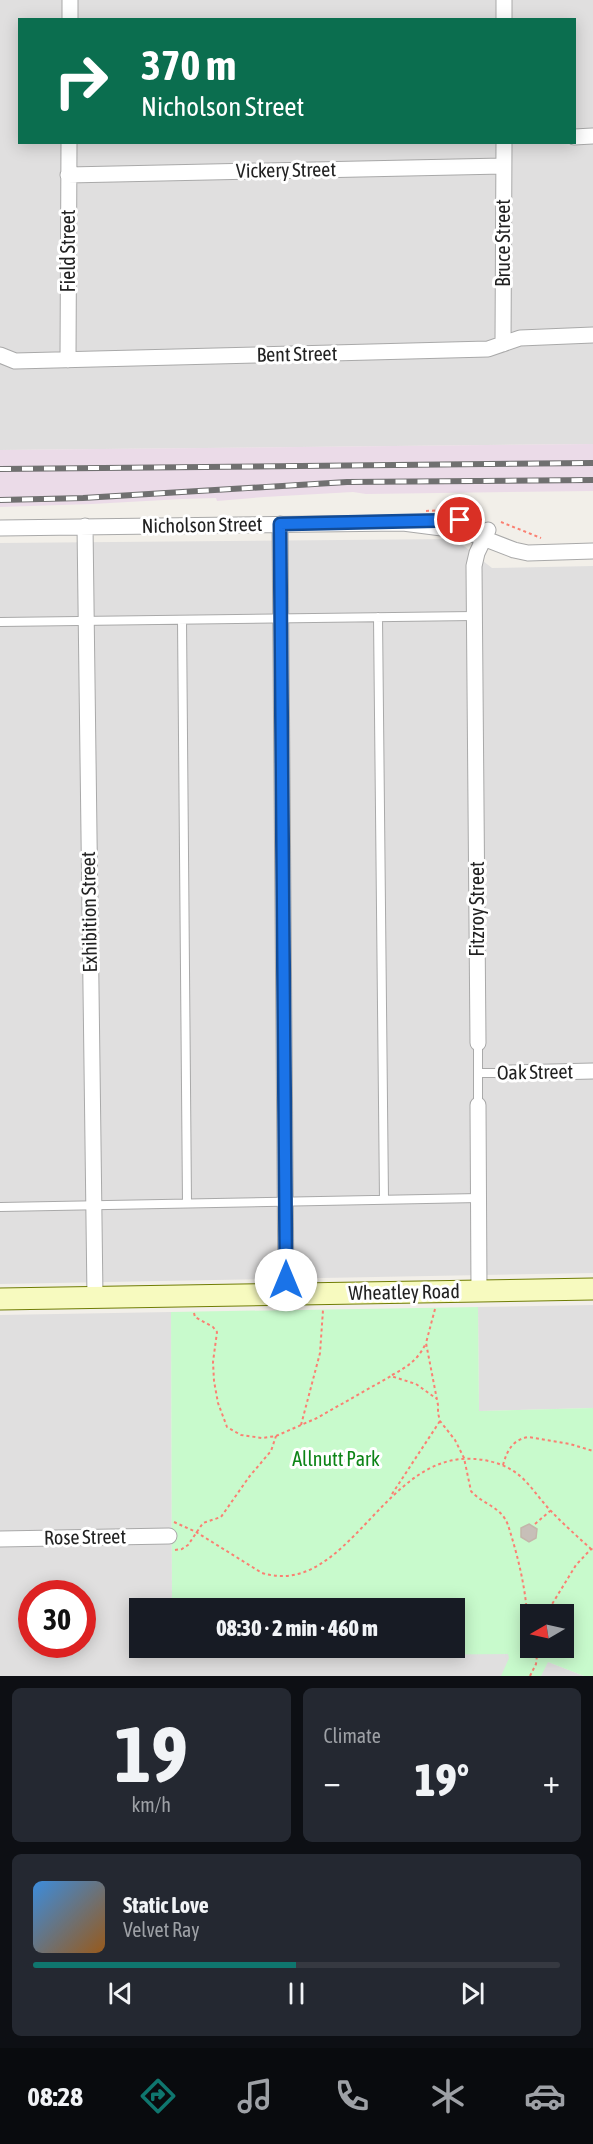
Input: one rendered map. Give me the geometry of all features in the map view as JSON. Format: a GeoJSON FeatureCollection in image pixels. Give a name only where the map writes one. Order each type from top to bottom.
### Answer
{"type":"FeatureCollection","features":[{"type":"Feature","properties":{"kind":"street"},"geometry":{"type":"LineString","coordinates":[[70,0],[70,18]]}},
{"type":"Feature","properties":{"kind":"street"},"geometry":{"type":"LineString","coordinates":[[504,0],[504,18]]}},
{"type":"Feature","properties":{"kind":"street"},"geometry":{"type":"LineString","coordinates":[[576,137],[593,136]]}},
{"type":"Feature","properties":{"kind":"street","name":"Field Street"},"geometry":{"type":"LineString","coordinates":[[68,360],[69,144]]}},
{"type":"Feature","properties":{"kind":"street","name":"Bruce Street"},"geometry":{"type":"LineString","coordinates":[[503,344],[504,144]]}},
{"type":"Feature","properties":{"kind":"street","name":"Vickery Street"},"geometry":{"type":"LineString","coordinates":[[68,175],[503,166]]}},
{"type":"Feature","properties":{"kind":"street","name":"Bent Street"},"geometry":{"type":"LineString","coordinates":[[0,355],[15,361],[488,349],[520,338],[593,335]]}},
{"type":"Feature","properties":{"kind":"street","name":"Nicholson Street"},"geometry":{"type":"LineString","coordinates":[[0,528],[403,523],[424,519],[460,520],[471,522],[486,534],[511,540],[559,551],[593,551]]}},
{"type":"Feature","properties":{"kind":"street"},"geometry":{"type":"LineString","coordinates":[[280,524],[286,1293]]}},
{"type":"Feature","properties":{"kind":"street","name":"Exhibition Street"},"geometry":{"type":"LineString","coordinates":[[85,526],[95,1297]]}},
{"type":"Feature","properties":{"kind":"street","name":"Fitzroy Street"},"geometry":{"type":"LineString","coordinates":[[478,1043],[474,566],[486,534]]}},
{"type":"Feature","properties":{"kind":"street","name":"Oak Street"},"geometry":{"type":"LineString","coordinates":[[510,1073],[593,1071]]}},
{"type":"Feature","properties":{"kind":"street","name":"Fitzroy Street"},"geometry":{"type":"LineString","coordinates":[[478,1105],[479,1291]]}},
{"type":"Feature","properties":{"kind":"street","name":"Wheatley Road"},"geometry":{"type":"LineString","coordinates":[[0,1299],[593,1289]]}},
{"type":"Feature","properties":{"kind":"street","name":"Rose Street"},"geometry":{"type":"LineString","coordinates":[[0,1539],[171,1536]]}},
{"type":"Feature","properties":{"kind":"lane"},"geometry":{"type":"LineString","coordinates":[[0,622],[474,616]]}},
{"type":"Feature","properties":{"kind":"lane"},"geometry":{"type":"LineString","coordinates":[[378,617],[384,1200]]}},
{"type":"Feature","properties":{"kind":"lane"},"geometry":{"type":"LineString","coordinates":[[182,620],[187,1203]]}},
{"type":"Feature","properties":{"kind":"lane","name":"Fitzroy Street"},"geometry":{"type":"LineString","coordinates":[[478,1043],[478,1105]]}},
{"type":"Feature","properties":{"kind":"lane","name":"Oak Street"},"geometry":{"type":"LineString","coordinates":[[478,1073],[510,1073]]}},
{"type":"Feature","properties":{"kind":"lane"},"geometry":{"type":"LineString","coordinates":[[0,1207],[478,1198]]}},
{"type":"Feature","properties":{"kind":"path"},"geometry":{"type":"LineString","coordinates":[[194,1310],[195,1317],[213,1327],[217,1332],[213,1362],[214,1381],[218,1403],[227,1427],[234,1432],[262,1438],[276,1436],[300,1426],[411,1364],[426,1343],[440,1291]]}},
{"type":"Feature","properties":{"kind":"path"},"geometry":{"type":"LineString","coordinates":[[300,1426],[320,1353],[322,1308]]}},
{"type":"Feature","properties":{"kind":"path"},"geometry":{"type":"LineString","coordinates":[[426,1343],[440,1421],[465,1458],[468,1485],[471,1491],[501,1512],[508,1526],[525,1604]]}},
{"type":"Feature","properties":{"kind":"path"},"geometry":{"type":"LineString","coordinates":[[391,1376],[416,1384],[437,1399]]}},
{"type":"Feature","properties":{"kind":"path"},"geometry":{"type":"LineString","coordinates":[[391,1497],[440,1421]]}},
{"type":"Feature","properties":{"kind":"path"},"geometry":{"type":"LineString","coordinates":[[276,1436],[271,1451],[221,1517],[203,1523],[196,1532],[185,1548],[171,1536],[180,1524],[196,1532],[262,1573],[269,1576],[292,1575],[315,1568],[329,1558],[350,1540],[391,1497],[429,1467],[465,1458],[483,1459],[503,1465],[523,1479],[550,1511],[592,1549],[576,1565],[552,1604]]}},
{"type":"Feature","properties":{"kind":"path"},"geometry":{"type":"LineString","coordinates":[[503,1465],[509,1448],[522,1438],[528,1437],[570,1444],[593,1451]]}},
{"type":"Feature","properties":{"kind":"path"},"geometry":{"type":"LineString","coordinates":[[536,1524],[550,1511]]}},
{"type":"Feature","properties":{"kind":"path"},"geometry":{"type":"LineString","coordinates":[[530,1676],[537,1658]]}},
{"type":"Feature","properties":{"kind":"shaded area"},"geometry":{"type":"Polygon","coordinates":[[[0,0],[593,0],[593,444],[0,450],[0,0]]]}},
{"type":"Feature","properties":{"kind":"shaded area"},"geometry":{"type":"Polygon","coordinates":[[[593,444],[593,491],[366,494],[353,492],[217,501],[216,498],[0,507],[0,450],[593,444]]]}},
{"type":"Feature","properties":{"kind":"shaded area"},"geometry":{"type":"Polygon","coordinates":[[[455,539],[492,568],[593,566],[593,1273],[0,1284],[0,543],[455,539]]]}},
{"type":"Feature","properties":{"kind":"shaded area"},"geometry":{"type":"Polygon","coordinates":[[[593,1305],[593,1408],[479,1411],[478,1307],[593,1305]]]}},
{"type":"Feature","properties":{"kind":"shaded area"},"geometry":{"type":"Polygon","coordinates":[[[171,1312],[172,1598],[129,1598],[129,1658],[465,1658],[465,1654],[520,1653],[520,1658],[544,1658],[546,1661],[584,1676],[0,1676],[0,1315],[171,1312]]]}},
{"type":"Feature","properties":{"kind":"green space","name":"Allnutt Park"},"geometry":{"type":"Polygon","coordinates":[[[478,1307],[479,1411],[593,1408],[593,1676],[584,1676],[548,1662],[541,1676],[501,1676],[509,1658],[508,1654],[465,1654],[465,1598],[172,1598],[171,1312],[478,1307]]]}},
{"type":"Feature","properties":{"kind":"building"},"geometry":{"type":"Polygon","coordinates":[[[529,1524],[537,1529],[536,1538],[529,1542],[521,1537],[521,1528],[529,1524]]]}},
{"type":"Feature","properties":{"kind":"railway"},"geometry":{"type":"LineString","coordinates":[[0,469],[593,463]]}},
{"type":"Feature","properties":{"kind":"railway"},"geometry":{"type":"LineString","coordinates":[[0,500],[83,498],[347,482],[593,480]]}},
{"type":"Feature","properties":{"kind":"route"},"geometry":{"type":"LineString","coordinates":[[286,1280],[280,524],[460,520]]}}]}
